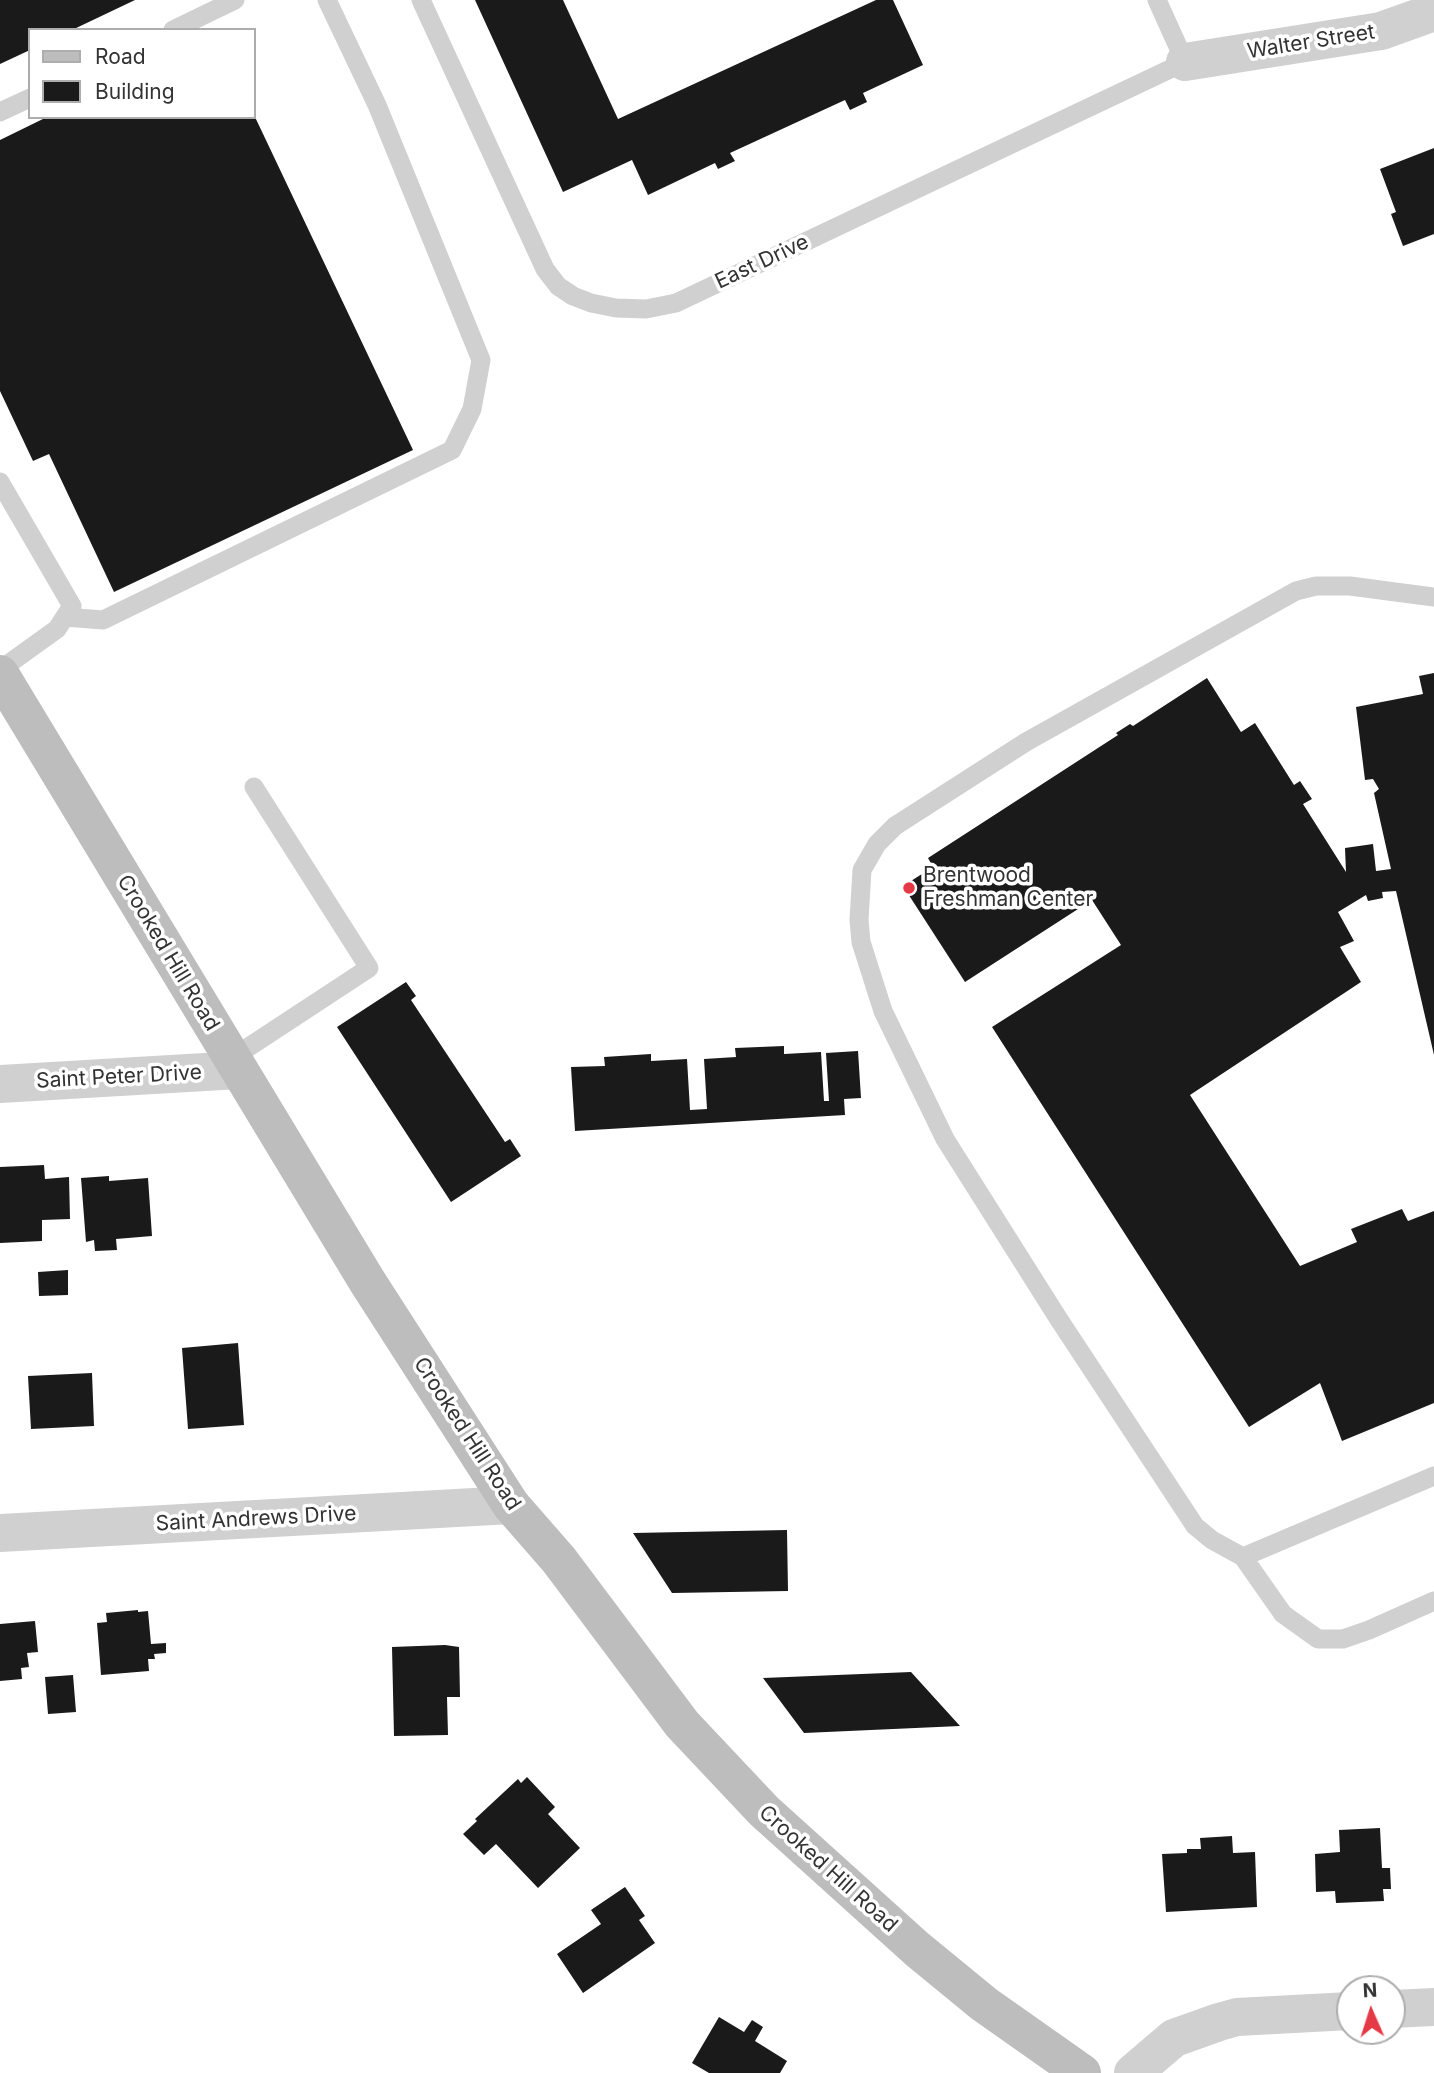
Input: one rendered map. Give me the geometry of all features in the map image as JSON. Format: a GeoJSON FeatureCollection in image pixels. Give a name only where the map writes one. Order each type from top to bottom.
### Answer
{"type":"FeatureCollection","features":[{"type":"Feature","properties":{"kind":"main road","name":"Crooked Hill Road"},"geometry":{"type":"LineString","coordinates":[[0,672],[367,1281],[511,1505],[559,1560],[682,1724],[764,1811],[916,1949],[984,2004],[1082,2073]]}},
{"type":"Feature","properties":{"kind":"street","name":"Walter Street"},"geometry":{"type":"LineString","coordinates":[[1185,62],[1381,31],[1434,12]]}},
{"type":"Feature","properties":{"kind":"street","name":"Saint Peter Drive"},"geometry":{"type":"LineString","coordinates":[[0,1084],[235,1064]]}},
{"type":"Feature","properties":{"kind":"street","name":"Saint Andrews Drive"},"geometry":{"type":"LineString","coordinates":[[0,1533],[511,1505]]}},
{"type":"Feature","properties":{"kind":"street"},"geometry":{"type":"LineString","coordinates":[[1406,2008],[1434,2007]]}},
{"type":"Feature","properties":{"kind":"street"},"geometry":{"type":"LineString","coordinates":[[1133,2073],[1174,2038],[1219,2022],[1237,2017],[1336,2012]]}},
{"type":"Feature","properties":{"kind":"lane"},"geometry":{"type":"LineString","coordinates":[[177,28],[235,0]]}},
{"type":"Feature","properties":{"kind":"lane"},"geometry":{"type":"LineString","coordinates":[[65,617],[103,621],[452,450],[472,409],[481,360],[377,106],[327,0]]}},
{"type":"Feature","properties":{"kind":"lane","name":"East Drive"},"geometry":{"type":"LineString","coordinates":[[421,0],[545,269],[558,286],[573,296],[616,309],[646,309],[676,303],[1185,62]]}},
{"type":"Feature","properties":{"kind":"lane"},"geometry":{"type":"LineString","coordinates":[[1157,0],[1185,62]]}},
{"type":"Feature","properties":{"kind":"lane"},"geometry":{"type":"LineString","coordinates":[[0,112],[28,99]]}},
{"type":"Feature","properties":{"kind":"lane"},"geometry":{"type":"LineString","coordinates":[[0,482],[72,607],[57,629],[0,672]]}},
{"type":"Feature","properties":{"kind":"lane"},"geometry":{"type":"LineString","coordinates":[[1434,597],[1350,586],[1316,586],[1296,591],[1026,742],[895,826],[877,844],[862,870],[859,902],[861,942],[883,1011],[945,1139],[1058,1318],[1195,1526],[1212,1540],[1243,1557],[1283,1615],[1318,1639],[1343,1639],[1434,1601]]}},
{"type":"Feature","properties":{"kind":"lane"},"geometry":{"type":"LineString","coordinates":[[235,1064],[369,968],[254,787]]}},
{"type":"Feature","properties":{"kind":"lane"},"geometry":{"type":"LineString","coordinates":[[1243,1557],[1434,1476]]}},
{"type":"Feature","properties":{"kind":"building"},"geometry":{"type":"Polygon","coordinates":[[[0,0],[135,0],[76,28],[28,28],[28,51],[0,64],[0,0]]]}},
{"type":"Feature","properties":{"kind":"building"},"geometry":{"type":"Polygon","coordinates":[[[475,0],[563,0],[618,119],[876,0],[893,0],[923,65],[863,93],[867,102],[850,110],[845,100],[730,153],[735,161],[718,169],[715,163],[648,195],[632,160],[563,192],[475,0]]]}},
{"type":"Feature","properties":{"kind":"building"},"geometry":{"type":"Polygon","coordinates":[[[43,119],[256,119],[413,450],[114,592],[49,454],[33,461],[0,391],[0,140],[43,119]]]}},
{"type":"Feature","properties":{"kind":"building"},"geometry":{"type":"Polygon","coordinates":[[[1434,148],[1434,234],[1403,246],[1391,214],[1396,212],[1380,169],[1434,148]]]}},
{"type":"Feature","properties":{"kind":"building"},"geometry":{"type":"Polygon","coordinates":[[[1434,673],[1434,1055],[1396,891],[1382,892],[1383,898],[1368,901],[1366,895],[1338,912],[1354,941],[1340,947],[1361,982],[1190,1095],[1300,1266],[1357,1242],[1351,1229],[1402,1209],[1408,1221],[1434,1211],[1434,1403],[1342,1441],[1320,1383],[1249,1427],[992,1027],[1121,945],[1092,900],[965,982],[903,886],[933,867],[928,858],[1118,735],[1116,733],[1130,724],[1133,726],[1207,678],[1241,732],[1255,723],[1294,785],[1300,781],[1312,799],[1303,804],[1346,872],[1345,848],[1373,844],[1376,871],[1391,869],[1374,793],[1379,789],[1373,779],[1365,780],[1356,707],[1423,694],[1419,676],[1434,673]]]}},
{"type":"Feature","properties":{"kind":"building"},"geometry":{"type":"Polygon","coordinates":[[[406,982],[416,996],[411,1000],[505,1142],[510,1139],[521,1156],[451,1202],[337,1027],[406,982]]]}},
{"type":"Feature","properties":{"kind":"building"},"geometry":{"type":"Polygon","coordinates":[[[784,1046],[784,1054],[821,1052],[824,1101],[829,1101],[826,1053],[858,1051],[861,1098],[844,1099],[845,1115],[575,1131],[571,1067],[605,1066],[604,1057],[651,1054],[651,1061],[687,1059],[690,1110],[707,1109],[704,1059],[736,1057],[735,1048],[784,1046]]]}},
{"type":"Feature","properties":{"kind":"building"},"geometry":{"type":"Polygon","coordinates":[[[44,1165],[45,1179],[69,1177],[70,1219],[42,1220],[42,1241],[0,1243],[0,1167],[44,1165]]]}},
{"type":"Feature","properties":{"kind":"building"},"geometry":{"type":"Polygon","coordinates":[[[109,1176],[109,1181],[148,1178],[152,1236],[116,1239],[117,1250],[95,1251],[94,1240],[86,1242],[81,1178],[109,1176]]]}},
{"type":"Feature","properties":{"kind":"building"},"geometry":{"type":"Polygon","coordinates":[[[68,1270],[68,1295],[39,1296],[38,1272],[68,1270]]]}},
{"type":"Feature","properties":{"kind":"building"},"geometry":{"type":"Polygon","coordinates":[[[238,1343],[244,1425],[188,1429],[182,1348],[238,1343]]]}},
{"type":"Feature","properties":{"kind":"building"},"geometry":{"type":"Polygon","coordinates":[[[92,1373],[94,1426],[31,1429],[28,1376],[92,1373]]]}},
{"type":"Feature","properties":{"kind":"building"},"geometry":{"type":"Polygon","coordinates":[[[787,1530],[788,1591],[672,1593],[633,1533],[787,1530]]]}},
{"type":"Feature","properties":{"kind":"building"},"geometry":{"type":"Polygon","coordinates":[[[148,1611],[151,1644],[166,1643],[166,1653],[154,1654],[155,1659],[148,1659],[149,1671],[101,1675],[97,1623],[107,1622],[106,1613],[148,1611]]]}},
{"type":"Feature","properties":{"kind":"building"},"geometry":{"type":"Polygon","coordinates":[[[35,1621],[38,1652],[27,1653],[29,1667],[21,1668],[22,1679],[0,1681],[0,1624],[35,1621]]]}},
{"type":"Feature","properties":{"kind":"building"},"geometry":{"type":"Polygon","coordinates":[[[392,1647],[459,1647],[460,1697],[447,1697],[448,1735],[394,1736],[392,1647]]]}},
{"type":"Feature","properties":{"kind":"building"},"geometry":{"type":"Polygon","coordinates":[[[911,1672],[960,1726],[804,1733],[763,1678],[911,1672]]]}},
{"type":"Feature","properties":{"kind":"building"},"geometry":{"type":"Polygon","coordinates":[[[73,1675],[76,1712],[48,1714],[45,1677],[73,1675]]]}},
{"type":"Feature","properties":{"kind":"building"},"geometry":{"type":"Polygon","coordinates":[[[527,1777],[555,1807],[548,1814],[580,1848],[538,1888],[496,1844],[484,1855],[463,1834],[477,1821],[475,1819],[518,1779],[521,1783],[527,1777]]]}},
{"type":"Feature","properties":{"kind":"building"},"geometry":{"type":"Polygon","coordinates":[[[1380,1828],[1382,1868],[1390,1868],[1391,1889],[1383,1889],[1384,1901],[1336,1903],[1335,1891],[1316,1892],[1315,1854],[1340,1852],[1339,1830],[1380,1828]]]}},
{"type":"Feature","properties":{"kind":"building"},"geometry":{"type":"Polygon","coordinates":[[[1232,1836],[1233,1853],[1255,1852],[1257,1907],[1166,1912],[1162,1854],[1187,1853],[1187,1849],[1201,1849],[1200,1838],[1232,1836]]]}},
{"type":"Feature","properties":{"kind":"building"},"geometry":{"type":"Polygon","coordinates":[[[625,1887],[645,1916],[639,1920],[655,1943],[583,1993],[557,1954],[601,1924],[591,1910],[625,1887]]]}},
{"type":"Feature","properties":{"kind":"building"},"geometry":{"type":"Polygon","coordinates":[[[719,2017],[744,2032],[752,2020],[763,2027],[755,2041],[787,2061],[780,2073],[709,2073],[692,2063],[719,2017]]]}},
{"type":"Feature","properties":{"kind":"place","name":"Brentwood Freshman Center"},"geometry":{"type":"Point","coordinates":[909,888]}}]}
